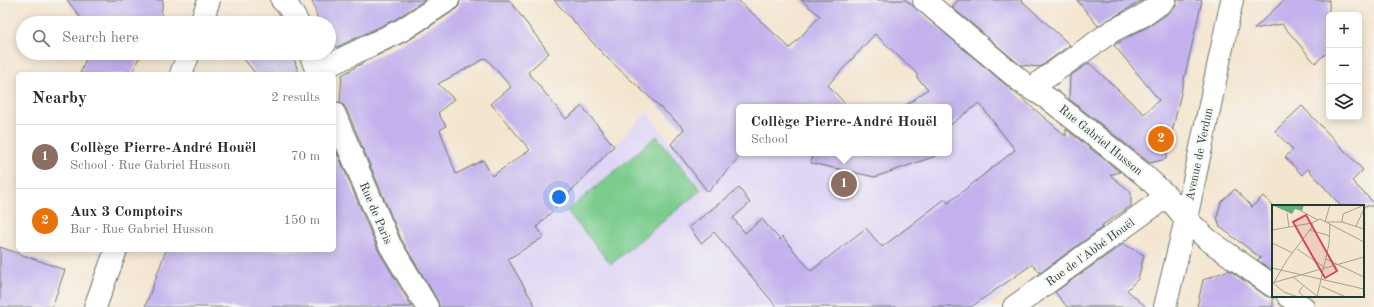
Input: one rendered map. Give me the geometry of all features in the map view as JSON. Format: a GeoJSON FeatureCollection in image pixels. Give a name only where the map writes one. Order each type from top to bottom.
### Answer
{"type":"FeatureCollection","features":[{"type":"Feature","properties":{"kind":"street"},"geometry":{"type":"LineString","coordinates":[[204,16],[210,0]]}},
{"type":"Feature","properties":{"kind":"street"},"geometry":{"type":"LineString","coordinates":[[282,0],[288,6],[294,16]]}},
{"type":"Feature","properties":{"kind":"street"},"geometry":{"type":"LineString","coordinates":[[336,57],[402,30],[448,0]]}},
{"type":"Feature","properties":{"kind":"street","name":"Rue Gabriel Husson"},"geometry":{"type":"LineString","coordinates":[[924,0],[1023,83],[1050,100],[1143,174],[1207,239],[1272,285]]}},
{"type":"Feature","properties":{"kind":"street"},"geometry":{"type":"LineString","coordinates":[[1033,90],[1041,81],[1112,31],[1144,15],[1165,0]]}},
{"type":"Feature","properties":{"kind":"street","name":"Avenue de Verdun"},"geometry":{"type":"LineString","coordinates":[[1165,307],[1186,219],[1232,0]]}},
{"type":"Feature","properties":{"kind":"street"},"geometry":{"type":"LineString","coordinates":[[182,72],[186,60]]}},
{"type":"Feature","properties":{"kind":"street"},"geometry":{"type":"LineString","coordinates":[[315,66],[330,60]]}},
{"type":"Feature","properties":{"kind":"street","name":"Rue de Paris"},"geometry":{"type":"LineString","coordinates":[[336,119],[390,245],[427,307]]}},
{"type":"Feature","properties":{"kind":"street","name":"Rue de l'Abbé Houël"},"geometry":{"type":"LineString","coordinates":[[1014,307],[1166,196]]}},
{"type":"Feature","properties":{"kind":"street"},"geometry":{"type":"LineString","coordinates":[[95,307],[115,252]]}},
{"type":"Feature","properties":{"kind":"street"},"geometry":{"type":"LineString","coordinates":[[1289,297],[1303,307]]}},
{"type":"Feature","properties":{"kind":"shaded area"},"geometry":{"type":"Polygon","coordinates":[[[969,53],[1050,123],[972,239],[1011,288],[984,307],[536,307],[508,259],[544,237],[537,227],[647,112],[708,192],[739,156],[952,156],[952,104],[908,104],[969,53]]]}},
{"type":"Feature","properties":{"kind":"green space"},"geometry":{"type":"Polygon","coordinates":[[[657,136],[701,190],[611,264],[567,211],[657,136]]]}},
{"type":"Feature","properties":{"kind":"building"},"geometry":{"type":"Polygon","coordinates":[[[67,0],[163,0],[161,16],[80,16],[67,0]]]}},
{"type":"Feature","properties":{"kind":"building"},"geometry":{"type":"Polygon","coordinates":[[[312,0],[425,0],[396,19],[337,47],[336,16],[317,16],[312,0]]]}},
{"type":"Feature","properties":{"kind":"building"},"geometry":{"type":"Polygon","coordinates":[[[460,0],[509,0],[549,53],[528,72],[566,119],[582,106],[614,146],[537,227],[544,237],[508,259],[536,307],[439,307],[438,301],[401,239],[346,108],[340,102],[342,75],[368,60],[409,40],[459,6],[460,0]],[[486,58],[438,84],[454,99],[438,113],[446,126],[440,130],[456,174],[483,160],[492,176],[530,150],[491,104],[511,87],[486,58]]]}},
{"type":"Feature","properties":{"kind":"building"},"geometry":{"type":"Polygon","coordinates":[[[554,0],[738,0],[790,48],[820,16],[801,0],[906,0],[1066,136],[1066,129],[1120,172],[1110,175],[1131,192],[1131,206],[1101,226],[1103,227],[1040,273],[1033,264],[971,307],[777,307],[714,232],[701,243],[689,227],[739,188],[750,203],[733,218],[745,233],[762,219],[780,240],[782,236],[811,271],[866,228],[882,247],[945,199],[948,203],[1015,150],[979,103],[952,124],[952,104],[908,104],[928,89],[916,77],[918,75],[875,34],[828,85],[845,104],[736,104],[736,156],[739,157],[708,192],[671,144],[684,129],[605,56],[554,0]]]}},
{"type":"Feature","properties":{"kind":"building"},"geometry":{"type":"Polygon","coordinates":[[[958,0],[1021,0],[1070,45],[1040,67],[1020,65],[952,7],[958,0]]]}},
{"type":"Feature","properties":{"kind":"building"},"geometry":{"type":"Polygon","coordinates":[[[1077,0],[1143,0],[1098,26],[1077,0]]]}},
{"type":"Feature","properties":{"kind":"building"},"geometry":{"type":"Polygon","coordinates":[[[1177,0],[1202,0],[1166,159],[1150,163],[1069,99],[1070,76],[1089,63],[1144,114],[1159,100],[1114,45],[1151,25],[1173,10],[1176,6],[1177,0]]]}},
{"type":"Feature","properties":{"kind":"building"},"geometry":{"type":"Polygon","coordinates":[[[1284,0],[1329,0],[1329,12],[1326,12],[1326,54],[1315,63],[1282,24],[1254,29],[1284,0]]]}},
{"type":"Feature","properties":{"kind":"building"},"geometry":{"type":"Polygon","coordinates":[[[85,60],[138,60],[133,72],[81,72],[85,60]]]}},
{"type":"Feature","properties":{"kind":"building"},"geometry":{"type":"Polygon","coordinates":[[[245,60],[294,60],[298,72],[254,72],[245,60]]]}},
{"type":"Feature","properties":{"kind":"building"},"geometry":{"type":"Polygon","coordinates":[[[1302,106],[1363,170],[1352,181],[1374,203],[1374,206],[1340,205],[1308,169],[1302,175],[1285,157],[1293,150],[1275,131],[1302,106]]]}},
{"type":"Feature","properties":{"kind":"building"},"geometry":{"type":"Polygon","coordinates":[[[337,152],[378,250],[412,307],[145,307],[165,252],[336,252],[337,152]]]}},
{"type":"Feature","properties":{"kind":"building"},"geometry":{"type":"Polygon","coordinates":[[[812,156],[936,156],[875,177],[811,163],[812,156]]]}},
{"type":"Feature","properties":{"kind":"building"},"geometry":{"type":"Polygon","coordinates":[[[1235,189],[1252,207],[1263,196],[1272,205],[1272,270],[1257,260],[1261,258],[1220,227],[1217,217],[1221,202],[1235,189]]]}},
{"type":"Feature","properties":{"kind":"building"},"geometry":{"type":"Polygon","coordinates":[[[1123,244],[1144,255],[1138,279],[1127,290],[1146,307],[1067,307],[1055,292],[1123,244]]]}},
{"type":"Feature","properties":{"kind":"building"},"geometry":{"type":"Polygon","coordinates":[[[0,247],[65,270],[52,307],[0,307],[0,247]]]}},
{"type":"Feature","properties":{"kind":"building"},"geometry":{"type":"Polygon","coordinates":[[[1229,270],[1266,296],[1273,298],[1273,307],[1197,307],[1203,280],[1229,270]]]}},
{"type":"Feature","properties":{"kind":"place","name":"Aux 3 Comptoirs"},"geometry":{"type":"Point","coordinates":[1161,139]}},
{"type":"Feature","properties":{"kind":"place","name":"Collège Pierre-André Houël"},"geometry":{"type":"Point","coordinates":[844,184]}}]}
